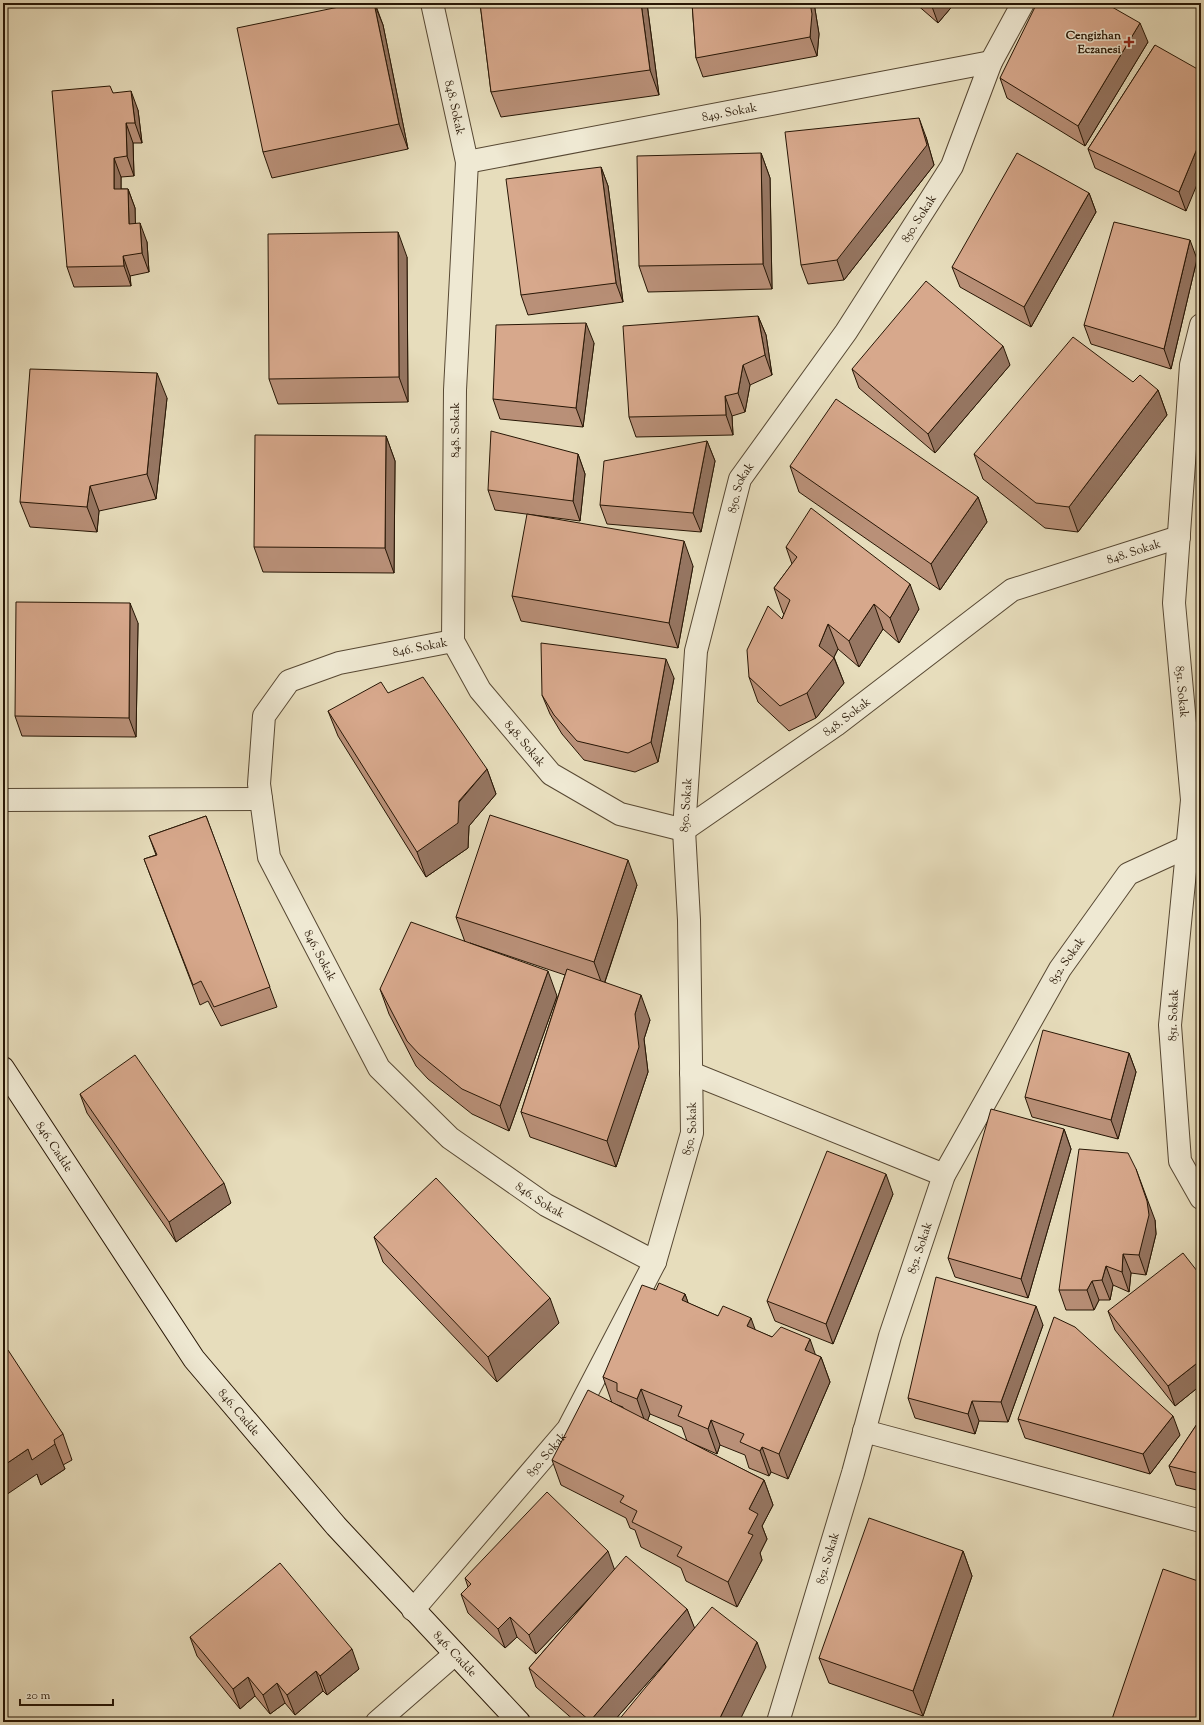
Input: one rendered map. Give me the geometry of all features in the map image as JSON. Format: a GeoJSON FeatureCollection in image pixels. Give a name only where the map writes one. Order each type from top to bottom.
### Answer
{"type":"FeatureCollection","features":[{"type":"Feature","properties":{"kind":"street","name":"848. Sokak"},"geometry":{"type":"LineString","coordinates":[[432,3],[467,162],[455,390],[453,641],[480,690],[551,774],[620,814],[684,830],[836,725],[1012,590],[1178,537]]}},
{"type":"Feature","properties":{"kind":"street","name":"850. Sokak"},"geometry":{"type":"LineString","coordinates":[[413,1610],[568,1429],[655,1262],[692,1133],[688,920],[684,830],[696,651],[740,479],[846,332],[952,166],[991,62],[1023,3]]}},
{"type":"Feature","properties":{"kind":"street","name":"849. Sokak"},"geometry":{"type":"LineString","coordinates":[[467,162],[991,62]]}},
{"type":"Feature","properties":{"kind":"street","name":"851. Sokak"},"geometry":{"type":"LineString","coordinates":[[1201,325],[1191,365],[1174,603],[1192,800],[1194,848],[1170,1025],[1180,1161],[1201,1198]]}},
{"type":"Feature","properties":{"kind":"street","name":"846. Sokak"},"geometry":{"type":"LineString","coordinates":[[453,641],[339,663],[289,680],[264,716],[259,784],[269,857],[379,1068],[450,1138],[546,1205],[655,1262]]}},
{"type":"Feature","properties":{"kind":"street"},"geometry":{"type":"LineString","coordinates":[[3,800],[261,799]]}},
{"type":"Feature","properties":{"kind":"street","name":"852. Sokak"},"geometry":{"type":"LineString","coordinates":[[778,1722],[853,1473],[890,1336],[944,1175],[1060,969],[1128,874],[1194,848]]}},
{"type":"Feature","properties":{"kind":"street","name":"846. Cadde"},"geometry":{"type":"LineString","coordinates":[[3,1068],[194,1359],[336,1526],[519,1722]]}},
{"type":"Feature","properties":{"kind":"street"},"geometry":{"type":"LineString","coordinates":[[691,1072],[944,1175]]}},
{"type":"Feature","properties":{"kind":"street"},"geometry":{"type":"LineString","coordinates":[[864,1431],[1201,1521]]}},
{"type":"Feature","properties":{"kind":"street"},"geometry":{"type":"LineString","coordinates":[[377,1722],[455,1654]]}},
{"type":"Feature","properties":{"kind":"building"},"geometry":{"type":"Polygon","coordinates":[[[358,3],[374,3],[399,124],[263,152],[237,28],[358,3]]]}},
{"type":"Feature","properties":{"kind":"building"},"geometry":{"type":"Polygon","coordinates":[[[480,3],[641,3],[650,70],[491,92],[480,3]]]}},
{"type":"Feature","properties":{"kind":"building"},"geometry":{"type":"Polygon","coordinates":[[[692,3],[810,3],[812,14],[810,37],[696,58],[692,3]]]}},
{"type":"Feature","properties":{"kind":"building"},"geometry":{"type":"Polygon","coordinates":[[[1037,3],[1105,3],[1140,23],[1078,126],[1000,78],[1037,3]]]}},
{"type":"Feature","properties":{"kind":"building"},"geometry":{"type":"Polygon","coordinates":[[[1155,45],[1201,71],[1201,139],[1179,192],[1088,149],[1155,45]]]}},
{"type":"Feature","properties":{"kind":"building"},"geometry":{"type":"Polygon","coordinates":[[[110,86],[113,93],[131,91],[135,123],[126,123],[127,156],[114,158],[114,189],[128,189],[129,224],[140,223],[142,253],[123,256],[124,266],[67,267],[52,91],[110,86]]]}},
{"type":"Feature","properties":{"kind":"building"},"geometry":{"type":"Polygon","coordinates":[[[919,118],[927,145],[837,260],[801,265],[785,132],[919,118]]]}},
{"type":"Feature","properties":{"kind":"building"},"geometry":{"type":"Polygon","coordinates":[[[761,153],[763,264],[639,266],[637,156],[761,153]]]}},
{"type":"Feature","properties":{"kind":"building"},"geometry":{"type":"Polygon","coordinates":[[[1017,153],[1089,193],[1024,307],[952,267],[1017,153]]]}},
{"type":"Feature","properties":{"kind":"building"},"geometry":{"type":"Polygon","coordinates":[[[601,167],[616,283],[521,295],[506,179],[601,167]]]}},
{"type":"Feature","properties":{"kind":"building"},"geometry":{"type":"Polygon","coordinates":[[[1114,222],[1190,240],[1164,349],[1084,325],[1114,222]]]}},
{"type":"Feature","properties":{"kind":"building"},"geometry":{"type":"Polygon","coordinates":[[[398,232],[399,377],[269,379],[268,234],[398,232]]]}},
{"type":"Feature","properties":{"kind":"building"},"geometry":{"type":"Polygon","coordinates":[[[926,281],[1003,346],[928,434],[852,369],[926,281]]]}},
{"type":"Feature","properties":{"kind":"building"},"geometry":{"type":"Polygon","coordinates":[[[758,316],[765,355],[743,365],[738,393],[725,396],[726,415],[629,417],[623,326],[758,316]]]}},
{"type":"Feature","properties":{"kind":"building"},"geometry":{"type":"Polygon","coordinates":[[[586,323],[576,408],[493,399],[496,325],[586,323]]]}},
{"type":"Feature","properties":{"kind":"building"},"geometry":{"type":"Polygon","coordinates":[[[1073,337],[1133,382],[1140,375],[1158,390],[1069,507],[1036,503],[974,454],[1073,337]]]}},
{"type":"Feature","properties":{"kind":"building"},"geometry":{"type":"Polygon","coordinates":[[[30,369],[157,373],[147,474],[90,486],[87,507],[20,502],[30,369]]]}},
{"type":"Feature","properties":{"kind":"building"},"geometry":{"type":"Polygon","coordinates":[[[836,399],[978,497],[931,564],[790,466],[836,399]]]}},
{"type":"Feature","properties":{"kind":"building"},"geometry":{"type":"Polygon","coordinates":[[[491,431],[578,454],[573,501],[488,490],[491,431]]]}},
{"type":"Feature","properties":{"kind":"building"},"geometry":{"type":"Polygon","coordinates":[[[255,435],[386,436],[385,548],[254,547],[255,435]]]}},
{"type":"Feature","properties":{"kind":"building"},"geometry":{"type":"Polygon","coordinates":[[[707,441],[693,513],[600,505],[604,461],[707,441]]]}},
{"type":"Feature","properties":{"kind":"building"},"geometry":{"type":"Polygon","coordinates":[[[811,508],[910,584],[890,618],[874,604],[849,641],[828,624],[819,646],[834,658],[807,693],[780,706],[749,677],[747,650],[768,606],[782,619],[790,600],[774,588],[797,557],[786,547],[811,508]]]}},
{"type":"Feature","properties":{"kind":"building"},"geometry":{"type":"Polygon","coordinates":[[[527,514],[684,541],[669,623],[512,596],[527,514]]]}},
{"type":"Feature","properties":{"kind":"building"},"geometry":{"type":"Polygon","coordinates":[[[16,602],[130,603],[129,718],[15,716],[16,602]]]}},
{"type":"Feature","properties":{"kind":"building"},"geometry":{"type":"Polygon","coordinates":[[[541,643],[666,659],[651,742],[628,753],[577,741],[554,715],[542,695],[541,643]]]}},
{"type":"Feature","properties":{"kind":"building"},"geometry":{"type":"Polygon","coordinates":[[[423,677],[487,769],[459,801],[458,823],[417,852],[328,711],[381,682],[388,693],[423,677]]]}},
{"type":"Feature","properties":{"kind":"building"},"geometry":{"type":"Polygon","coordinates":[[[490,815],[628,860],[594,962],[456,917],[490,815]]]}},
{"type":"Feature","properties":{"kind":"building"},"geometry":{"type":"Polygon","coordinates":[[[206,816],[270,987],[214,1007],[201,981],[193,985],[144,859],[157,855],[149,836],[206,816]]]}},
{"type":"Feature","properties":{"kind":"building"},"geometry":{"type":"Polygon","coordinates":[[[411,922],[548,971],[500,1106],[462,1089],[419,1054],[407,1041],[380,989],[411,922]]]}},
{"type":"Feature","properties":{"kind":"building"},"geometry":{"type":"Polygon","coordinates":[[[567,969],[641,995],[635,1014],[639,1047],[607,1141],[521,1112],[567,969]]]}},
{"type":"Feature","properties":{"kind":"building"},"geometry":{"type":"Polygon","coordinates":[[[1043,1030],[1129,1053],[1111,1120],[1025,1097],[1043,1030]]]}},
{"type":"Feature","properties":{"kind":"building"},"geometry":{"type":"Polygon","coordinates":[[[135,1055],[224,1183],[169,1222],[80,1094],[135,1055]]]}},
{"type":"Feature","properties":{"kind":"building"},"geometry":{"type":"Polygon","coordinates":[[[991,1109],[1064,1129],[1021,1279],[948,1258],[991,1109]]]}},
{"type":"Feature","properties":{"kind":"building"},"geometry":{"type":"Polygon","coordinates":[[[1079,1149],[1128,1153],[1136,1169],[1147,1201],[1149,1215],[1139,1255],[1123,1254],[1122,1272],[1106,1266],[1102,1280],[1092,1281],[1087,1290],[1059,1290],[1079,1149]]]}},
{"type":"Feature","properties":{"kind":"building"},"geometry":{"type":"Polygon","coordinates":[[[827,1151],[886,1174],[826,1324],[767,1301],[827,1151]]]}},
{"type":"Feature","properties":{"kind":"building"},"geometry":{"type":"Polygon","coordinates":[[[436,1178],[550,1298],[488,1357],[374,1237],[436,1178]]]}},
{"type":"Feature","properties":{"kind":"building"},"geometry":{"type":"Polygon","coordinates":[[[1183,1253],[1201,1276],[1201,1360],[1168,1386],[1108,1311],[1183,1253]]]}},
{"type":"Feature","properties":{"kind":"building"},"geometry":{"type":"Polygon","coordinates":[[[936,1277],[1036,1306],[1001,1402],[972,1401],[968,1414],[908,1398],[936,1277]]]}},
{"type":"Feature","properties":{"kind":"building"},"geometry":{"type":"Polygon","coordinates":[[[659,1283],[685,1294],[682,1300],[718,1316],[723,1306],[751,1318],[747,1326],[772,1337],[781,1327],[810,1339],[805,1350],[821,1357],[779,1454],[762,1447],[760,1451],[740,1442],[744,1434],[711,1420],[708,1429],[678,1416],[682,1406],[641,1389],[637,1399],[617,1391],[617,1383],[603,1377],[642,1285],[656,1290],[659,1283]]]}},
{"type":"Feature","properties":{"kind":"building"},"geometry":{"type":"Polygon","coordinates":[[[1054,1317],[1075,1327],[1173,1416],[1143,1454],[1018,1419],[1054,1317]]]}},
{"type":"Feature","properties":{"kind":"building"},"geometry":{"type":"Polygon","coordinates":[[[8,1350],[63,1434],[54,1440],[55,1444],[32,1460],[28,1449],[3,1466],[3,1352],[8,1350]]]}},
{"type":"Feature","properties":{"kind":"building"},"geometry":{"type":"Polygon","coordinates":[[[588,1390],[764,1480],[749,1509],[758,1514],[748,1533],[753,1535],[728,1582],[677,1556],[682,1547],[632,1522],[637,1511],[620,1502],[624,1496],[552,1460],[588,1390]]]}},
{"type":"Feature","properties":{"kind":"building"},"geometry":{"type":"Polygon","coordinates":[[[1201,1418],[1201,1474],[1169,1466],[1201,1418]]]}},
{"type":"Feature","properties":{"kind":"building"},"geometry":{"type":"Polygon","coordinates":[[[547,1492],[608,1551],[529,1635],[510,1617],[498,1629],[461,1594],[471,1584],[465,1578],[547,1492]]]}},
{"type":"Feature","properties":{"kind":"building"},"geometry":{"type":"Polygon","coordinates":[[[869,1518],[963,1551],[913,1691],[819,1658],[869,1518]]]}},
{"type":"Feature","properties":{"kind":"building"},"geometry":{"type":"Polygon","coordinates":[[[626,1556],[687,1609],[590,1721],[529,1668],[626,1556]]]}},
{"type":"Feature","properties":{"kind":"building"},"geometry":{"type":"Polygon","coordinates":[[[280,1563],[352,1649],[320,1676],[316,1671],[287,1695],[277,1683],[263,1695],[248,1677],[233,1689],[190,1637],[280,1563]]]}},
{"type":"Feature","properties":{"kind":"building"},"geometry":{"type":"Polygon","coordinates":[[[1163,1569],[1201,1582],[1201,1722],[1111,1722],[1163,1569]]]}},
{"type":"Feature","properties":{"kind":"building"},"geometry":{"type":"Polygon","coordinates":[[[712,1607],[757,1642],[718,1722],[617,1722],[712,1607]]]}},
{"type":"Feature","properties":{"kind":"place","name":"Cengizhan Eczanesi"},"geometry":{"type":"Point","coordinates":[1129,42]}}]}
